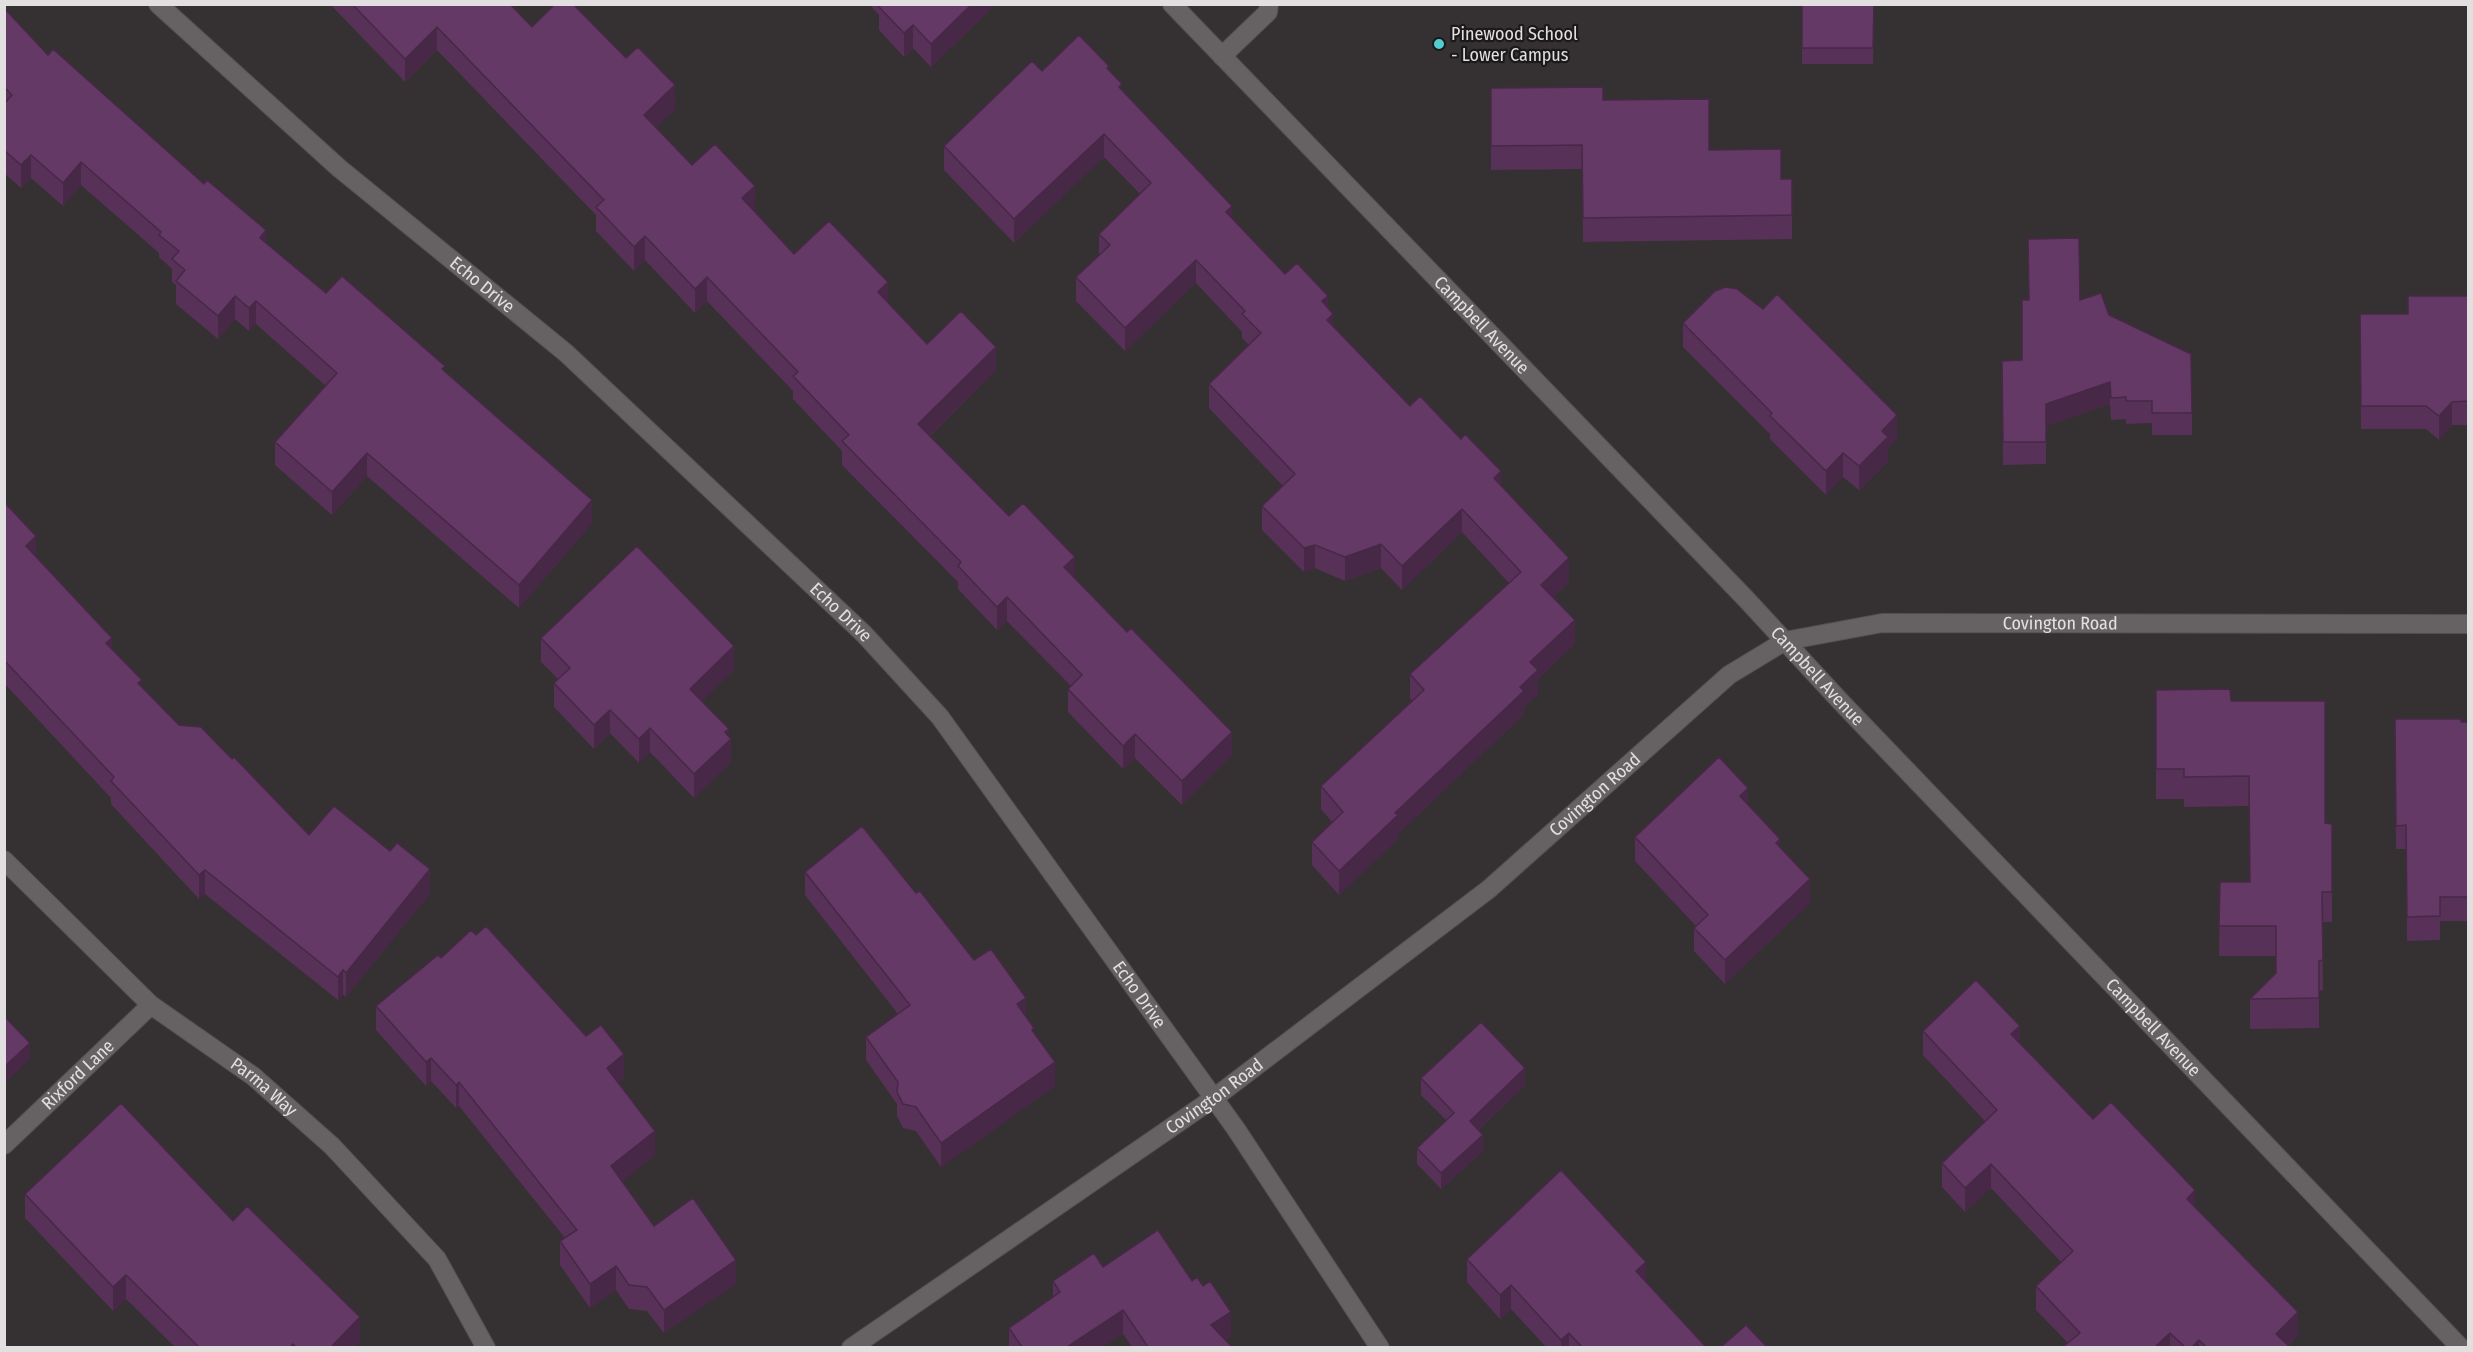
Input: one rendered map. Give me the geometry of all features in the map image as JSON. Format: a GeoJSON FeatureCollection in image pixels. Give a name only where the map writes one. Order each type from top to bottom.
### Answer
{"type":"FeatureCollection","features":[{"type":"Feature","properties":{"kind":"street","name":"Echo Drive"},"geometry":{"type":"LineString","coordinates":[[158,4],[339,168],[566,353],[864,634],[940,717],[1214,1098],[1380,1347]]}},
{"type":"Feature","properties":{"kind":"street","name":"Campbell Avenue"},"geometry":{"type":"LineString","coordinates":[[1172,4],[2462,1347]]}},
{"type":"Feature","properties":{"kind":"street"},"geometry":{"type":"LineString","coordinates":[[1222,56],[1268,12],[1269,4]]}},
{"type":"Feature","properties":{"kind":"street","name":"Covington Road"},"geometry":{"type":"LineString","coordinates":[[851,1347],[1214,1098],[1489,889],[1729,675],[1785,641],[1882,623],[2469,624]]}},
{"type":"Feature","properties":{"kind":"street","name":"Parma Way"},"geometry":{"type":"LineString","coordinates":[[4,860],[151,1005],[253,1076],[332,1146],[437,1259],[486,1347]]}},
{"type":"Feature","properties":{"kind":"street","name":"Rixford Lane"},"geometry":{"type":"LineString","coordinates":[[4,1145],[151,1005]]}},
{"type":"Feature","properties":{"kind":"building"},"geometry":{"type":"Polygon","coordinates":[[[352,4],[510,4],[532,27],[555,4],[573,4],[626,58],[638,47],[675,85],[644,115],[692,165],[715,144],[755,186],[742,198],[794,254],[829,221],[888,282],[878,292],[927,344],[961,311],[996,347],[918,424],[1009,516],[1023,503],[1075,557],[1064,567],[1127,632],[1131,628],[1232,732],[1182,781],[1135,734],[1123,746],[1068,689],[1082,675],[1007,597],[997,607],[958,566],[961,562],[842,441],[849,435],[793,376],[798,372],[707,277],[695,289],[645,236],[634,247],[596,207],[604,200],[437,27],[405,59],[352,4]]]}},
{"type":"Feature","properties":{"kind":"building"},"geometry":{"type":"Polygon","coordinates":[[[881,4],[972,4],[931,44],[913,25],[904,33],[879,7],[881,4]]]}},
{"type":"Feature","properties":{"kind":"building"},"geometry":{"type":"Polygon","coordinates":[[[1802,4],[1874,4],[1873,48],[1802,48],[1802,4]]]}},
{"type":"Feature","properties":{"kind":"building"},"geometry":{"type":"Polygon","coordinates":[[[4,8],[48,55],[53,49],[204,184],[207,180],[266,230],[260,238],[326,293],[342,276],[445,366],[442,369],[592,500],[519,585],[367,453],[332,492],[275,442],[337,373],[256,301],[249,308],[235,296],[218,316],[176,281],[185,270],[172,259],[179,251],[159,235],[161,232],[81,162],[63,183],[31,155],[21,165],[4,150],[4,104],[12,95],[4,87],[4,8]]]}},
{"type":"Feature","properties":{"kind":"building"},"geometry":{"type":"Polygon","coordinates":[[[1079,35],[1109,66],[1107,68],[1122,84],[1119,87],[1232,206],[1226,212],[1285,274],[1297,263],[1328,296],[1322,301],[1333,314],[1327,320],[1410,406],[1420,396],[1461,439],[1465,434],[1501,471],[1494,478],[1569,558],[1541,585],[1575,620],[1530,662],[1538,670],[1520,687],[1524,691],[1395,813],[1398,815],[1339,871],[1312,842],[1343,812],[1321,786],[1424,690],[1410,674],[1521,572],[1462,509],[1402,566],[1381,544],[1345,557],[1315,545],[1304,548],[1262,506],[1295,474],[1209,384],[1261,333],[1242,314],[1245,311],[1196,260],[1125,328],[1076,277],[1110,245],[1099,234],[1151,183],[1104,134],[1014,219],[944,146],[1032,61],[1042,71],[1079,35]]]}},
{"type":"Feature","properties":{"kind":"building"},"geometry":{"type":"Polygon","coordinates":[[[1603,87],[1603,100],[1709,99],[1709,150],[1781,149],[1781,179],[1792,179],[1792,215],[1583,218],[1582,145],[1491,146],[1491,88],[1603,87]]]}},
{"type":"Feature","properties":{"kind":"building"},"geometry":{"type":"Polygon","coordinates":[[[2079,238],[2080,300],[2101,293],[2109,315],[2191,354],[2192,413],[2152,413],[2152,401],[2126,401],[2126,397],[2111,398],[2110,382],[2046,404],[2046,442],[2003,442],[2002,361],[2022,360],[2022,300],[2029,300],[2028,239],[2079,238]]]}},
{"type":"Feature","properties":{"kind":"building"},"geometry":{"type":"Polygon","coordinates":[[[1726,287],[1737,289],[1763,309],[1777,294],[1897,415],[1882,431],[1888,437],[1859,466],[1843,453],[1826,471],[1770,416],[1772,413],[1683,323],[1715,291],[1726,287]]]}},
{"type":"Feature","properties":{"kind":"building"},"geometry":{"type":"Polygon","coordinates":[[[2408,296],[2469,296],[2469,401],[2452,402],[2439,416],[2426,406],[2361,406],[2360,314],[2408,314],[2408,296]]]}},
{"type":"Feature","properties":{"kind":"building"},"geometry":{"type":"Polygon","coordinates":[[[4,502],[36,536],[26,546],[112,638],[106,643],[142,680],[138,683],[179,725],[201,727],[232,759],[234,757],[309,835],[334,806],[390,851],[397,843],[430,869],[346,973],[343,970],[338,977],[205,870],[199,875],[111,781],[114,777],[4,660],[4,502]]]}},
{"type":"Feature","properties":{"kind":"building"},"geometry":{"type":"Polygon","coordinates":[[[637,546],[734,646],[690,689],[729,729],[725,732],[731,739],[694,774],[650,728],[639,739],[610,710],[594,725],[554,683],[570,668],[541,638],[637,546]]]}},
{"type":"Feature","properties":{"kind":"building"},"geometry":{"type":"Polygon","coordinates":[[[2230,689],[2231,701],[2325,701],[2325,823],[2332,824],[2332,892],[2322,892],[2323,960],[2319,961],[2319,998],[2250,999],[2276,973],[2276,926],[2219,926],[2220,882],[2250,882],[2249,776],[2184,777],[2184,769],[2156,769],[2156,690],[2230,689]]]}},
{"type":"Feature","properties":{"kind":"building"},"geometry":{"type":"Polygon","coordinates":[[[2395,719],[2461,719],[2461,722],[2469,722],[2469,897],[2440,897],[2440,916],[2407,917],[2406,825],[2396,826],[2395,719]]]}},
{"type":"Feature","properties":{"kind":"building"},"geometry":{"type":"Polygon","coordinates":[[[1719,757],[1748,788],[1740,796],[1780,839],[1776,843],[1810,879],[1725,960],[1694,928],[1708,915],[1635,837],[1719,757]]]}},
{"type":"Feature","properties":{"kind":"building"},"geometry":{"type":"Polygon","coordinates":[[[862,826],[916,893],[920,891],[974,960],[991,949],[1026,998],[1017,1004],[1055,1062],[941,1143],[916,1107],[903,1104],[897,1092],[898,1082],[866,1037],[910,1005],[805,872],[862,826]]]}},
{"type":"Feature","properties":{"kind":"building"},"geometry":{"type":"Polygon","coordinates":[[[486,926],[586,1036],[601,1025],[624,1054],[607,1068],[655,1131],[611,1166],[654,1226],[693,1198],[736,1260],[664,1310],[647,1287],[629,1285],[616,1266],[590,1284],[560,1241],[577,1230],[459,1082],[456,1085],[431,1058],[426,1062],[376,1006],[438,955],[441,958],[471,930],[476,935],[486,926]]]}},
{"type":"Feature","properties":{"kind":"building"},"geometry":{"type":"Polygon","coordinates":[[[1976,980],[2020,1026],[2011,1034],[2093,1119],[2111,1102],[2195,1190],[2187,1199],[2298,1312],[2276,1334],[2290,1347],[2206,1347],[2199,1340],[2192,1347],[2185,1347],[2170,1333],[2155,1347],[2063,1347],[2080,1333],[2036,1286],[2073,1251],[1991,1164],[1965,1188],[1942,1163],[1997,1110],[1923,1031],[1976,980]]]}},
{"type":"Feature","properties":{"kind":"building"},"geometry":{"type":"Polygon","coordinates":[[[4,1016],[30,1043],[4,1067],[4,1016]]]}},
{"type":"Feature","properties":{"kind":"building"},"geometry":{"type":"Polygon","coordinates":[[[1481,1022],[1525,1068],[1470,1121],[1483,1135],[1441,1173],[1417,1148],[1454,1113],[1421,1078],[1481,1022]]]}},
{"type":"Feature","properties":{"kind":"building"},"geometry":{"type":"Polygon","coordinates":[[[121,1103],[233,1221],[247,1206],[360,1317],[331,1347],[296,1347],[293,1344],[290,1347],[199,1347],[126,1275],[113,1287],[25,1194],[121,1103]]]}},
{"type":"Feature","properties":{"kind":"building"},"geometry":{"type":"Polygon","coordinates":[[[1561,1170],[1646,1262],[1636,1271],[1706,1347],[1582,1347],[1569,1333],[1561,1340],[1511,1285],[1500,1295],[1467,1259],[1561,1170]]]}},
{"type":"Feature","properties":{"kind":"building"},"geometry":{"type":"Polygon","coordinates":[[[1158,1230],[1192,1281],[1197,1277],[1203,1286],[1210,1281],[1231,1312],[1211,1325],[1232,1347],[1148,1347],[1123,1310],[1067,1347],[1022,1347],[1009,1328],[1060,1292],[1053,1281],[1094,1253],[1103,1267],[1158,1230]]]}},
{"type":"Feature","properties":{"kind":"building"},"geometry":{"type":"Polygon","coordinates":[[[1746,1325],[1767,1347],[1721,1347],[1746,1325]]]}},
{"type":"Feature","properties":{"kind":"place","name":"Pinewood School - Lower Campus"},"geometry":{"type":"Point","coordinates":[1439,44]}}]}
